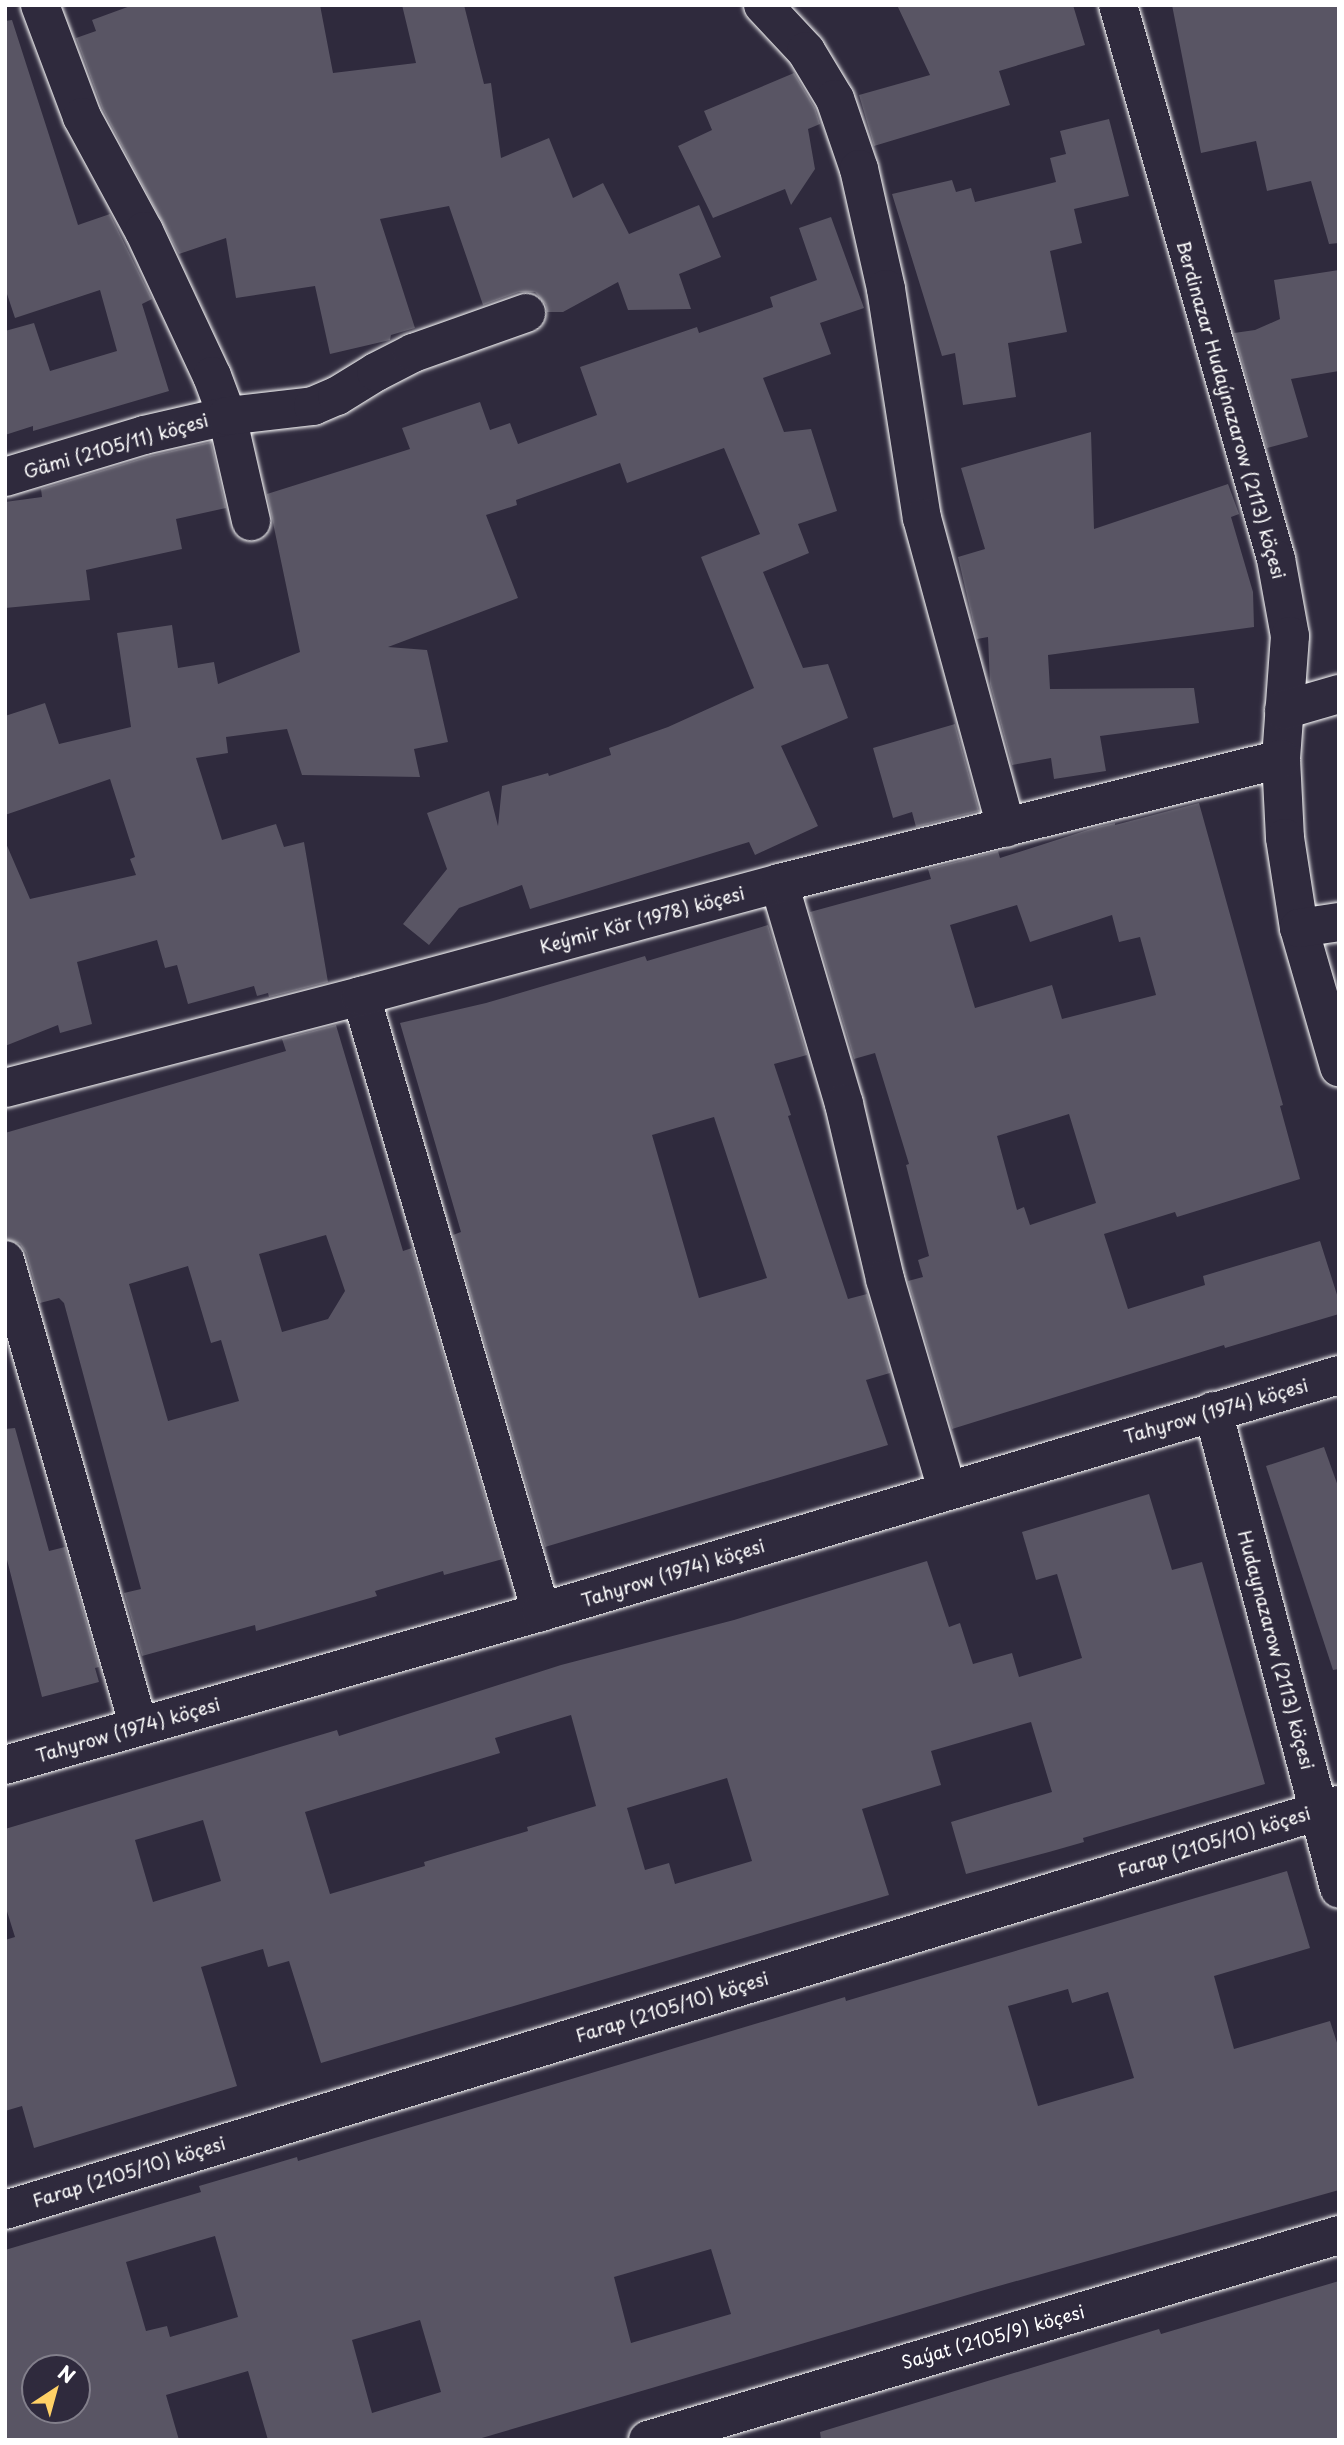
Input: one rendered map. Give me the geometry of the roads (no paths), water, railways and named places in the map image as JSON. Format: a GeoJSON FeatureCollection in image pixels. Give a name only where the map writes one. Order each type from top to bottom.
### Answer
{"type":"FeatureCollection","features":[{"type":"Feature","properties":{"kind":"street"},"geometry":{"type":"LineString","coordinates":[[40,5],[82,117],[189,324],[227,416],[251,521]]}},
{"type":"Feature","properties":{"kind":"street"},"geometry":{"type":"LineString","coordinates":[[763,5],[806,51],[835,99],[859,169],[886,289],[922,518],[1006,828]]}},
{"type":"Feature","properties":{"kind":"street","name":"Berdinazar Hudaýnazarow (2113) köçesi"},"geometry":{"type":"LineString","coordinates":[[1118,5],[1276,559],[1290,636],[1280,759],[1285,838],[1299,928],[1339,1067]]}},
{"type":"Feature","properties":{"kind":"street","name":"Gämi (2105/11) köçesi"},"geometry":{"type":"LineString","coordinates":[[5,477],[144,435],[227,416],[313,406],[414,354],[526,313]]}},
{"type":"Feature","properties":{"kind":"street"},"geometry":{"type":"LineString","coordinates":[[1284,710],[1339,694]]}},
{"type":"Feature","properties":{"kind":"street","name":"Keýmir Kör (1978) köçesi"},"geometry":{"type":"LineString","coordinates":[[5,1087],[361,996],[779,883],[1280,759]]}},
{"type":"Feature","properties":{"kind":"street"},"geometry":{"type":"LineString","coordinates":[[779,883],[844,1104],[886,1279],[947,1490]]}},
{"type":"Feature","properties":{"kind":"street"},"geometry":{"type":"LineString","coordinates":[[1299,928],[1339,922]]}},
{"type":"Feature","properties":{"kind":"street"},"geometry":{"type":"LineString","coordinates":[[361,996],[541,1612]]}},
{"type":"Feature","properties":{"kind":"street"},"geometry":{"type":"LineString","coordinates":[[5,1260],[139,1726]]}},
{"type":"Feature","properties":{"kind":"street","name":"Tahyrow (1974) köçesi"},"geometry":{"type":"LineString","coordinates":[[5,1765],[541,1612],[1339,1375]]}},
{"type":"Feature","properties":{"kind":"street","name":"Hudaynazarow (2113) köçesi"},"geometry":{"type":"LineString","coordinates":[[1213,1411],[1328,1808],[1339,1889]]}},
{"type":"Feature","properties":{"kind":"street","name":"Farap (2105/10) köçesi"},"geometry":{"type":"LineString","coordinates":[[5,2210],[1328,1808]]}},
{"type":"Feature","properties":{"kind":"street","name":"Saýat (2105/9) köçesi"},"geometry":{"type":"LineString","coordinates":[[648,2440],[1339,2235]]}}]}
